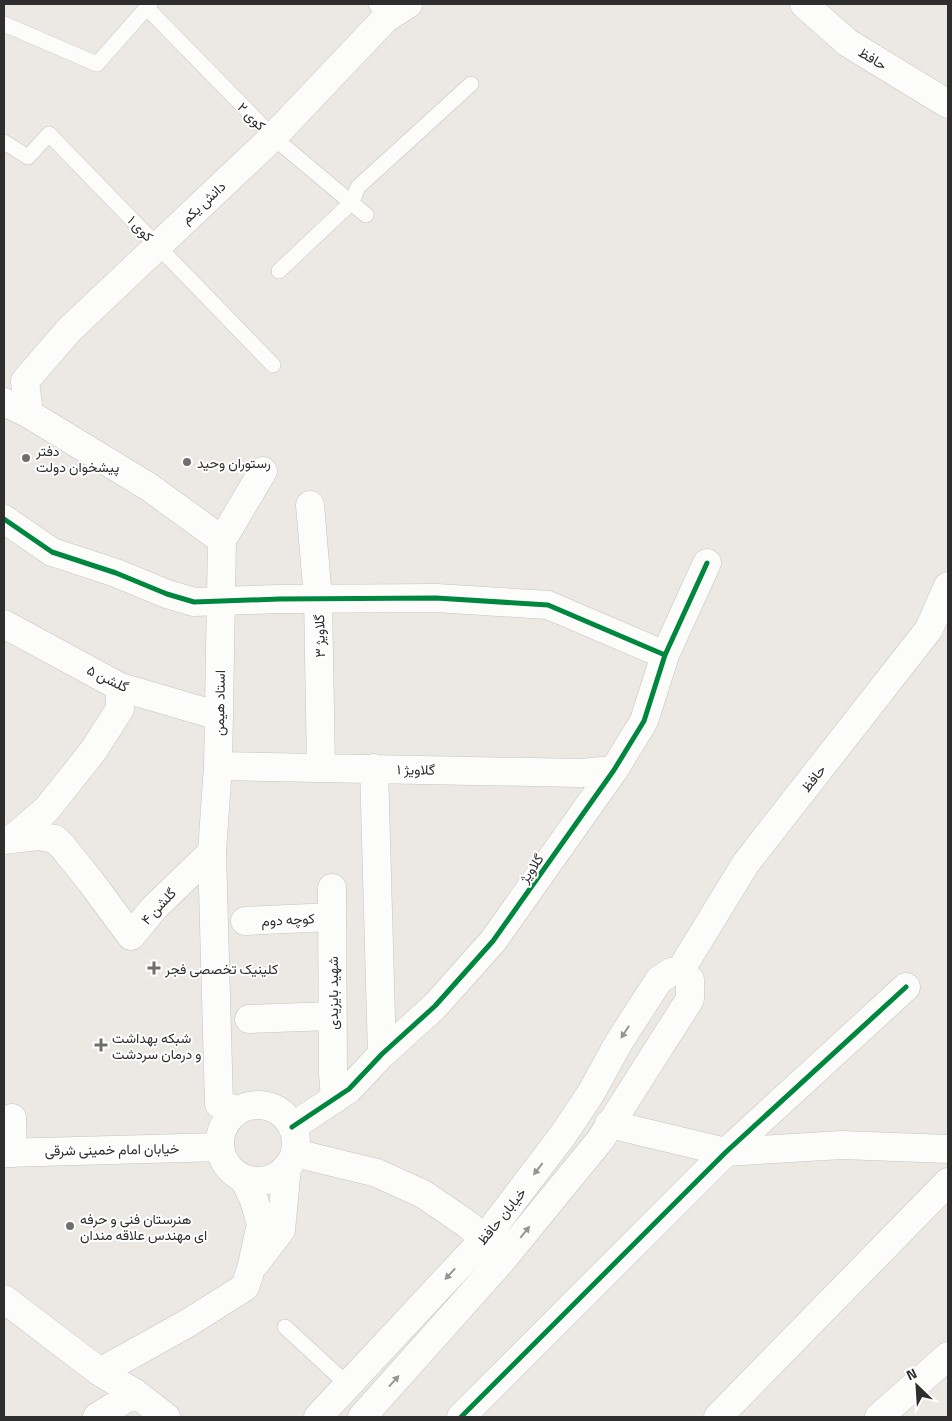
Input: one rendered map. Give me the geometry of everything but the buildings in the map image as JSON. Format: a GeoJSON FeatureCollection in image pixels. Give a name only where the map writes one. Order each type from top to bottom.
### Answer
{"type":"FeatureCollection","features":[{"type":"Feature","properties":{"kind":"street","name":"دانش یکم"},"geometry":{"type":"LineString","coordinates":[[30,414],[25,381],[69,330],[273,137],[381,11],[408,4]]}},
{"type":"Feature","properties":{"kind":"street","name":"حافظ"},"geometry":{"type":"LineString","coordinates":[[804,4],[848,43],[948,104]]}},
{"type":"Feature","properties":{"kind":"street"},"geometry":{"type":"LineString","coordinates":[[4,402],[30,414],[149,487],[222,540],[263,471]]}},
{"type":"Feature","properties":{"kind":"street","name":"گلاویژ ۳"},"geometry":{"type":"LineString","coordinates":[[310,505],[318,598],[321,768]]}},
{"type":"Feature","properties":{"kind":"street"},"geometry":{"type":"LineString","coordinates":[[4,519],[52,552],[194,602],[318,598],[436,598],[548,605],[665,655]]}},
{"type":"Feature","properties":{"kind":"street","name":"استاد هیمن"},"geometry":{"type":"LineString","coordinates":[[222,540],[218,766],[212,852],[219,1104],[238,1110]]}},
{"type":"Feature","properties":{"kind":"street","name":"گلاویژ"},"geometry":{"type":"LineString","coordinates":[[291,1149],[335,1099],[349,1089],[382,1054],[435,1006],[493,941],[614,770],[644,721],[665,655],[707,563]]}},
{"type":"Feature","properties":{"kind":"street","name":"حافظ"},"geometry":{"type":"LineString","coordinates":[[680,971],[746,863],[929,629],[948,586]]}},
{"type":"Feature","properties":{"kind":"street","name":"گلشن ۵"},"geometry":{"type":"LineString","coordinates":[[4,624],[120,687],[219,716]]}},
{"type":"Feature","properties":{"kind":"street"},"geometry":{"type":"LineString","coordinates":[[8,839],[47,809],[93,751],[120,709],[120,687]]}},
{"type":"Feature","properties":{"kind":"street","name":"گلاویژ ۱"},"geometry":{"type":"LineString","coordinates":[[218,766],[580,773],[614,770]]}},
{"type":"Feature","properties":{"kind":"street"},"geometry":{"type":"LineString","coordinates":[[374,768],[382,1054]]}},
{"type":"Feature","properties":{"kind":"street","name":"گلشن ۴"},"geometry":{"type":"LineString","coordinates":[[8,839],[38,836],[55,839],[91,882],[131,936],[154,908],[212,852]]}},
{"type":"Feature","properties":{"kind":"street","name":"شهید بایزیدی"},"geometry":{"type":"LineString","coordinates":[[332,888],[332,1016],[335,1099]]}},
{"type":"Feature","properties":{"kind":"street","name":"کوچه دوم"},"geometry":{"type":"LineString","coordinates":[[245,921],[332,917]]}},
{"type":"Feature","properties":{"kind":"street"},"geometry":{"type":"LineString","coordinates":[[362,1417],[503,1259],[601,1139],[690,999],[690,980],[680,971]]}},
{"type":"Feature","properties":{"kind":"street","name":"خیابان حافظ"},"geometry":{"type":"LineString","coordinates":[[318,1417],[484,1239],[563,1135],[591,1093],[619,1042],[659,980],[670,972],[680,971]]}},
{"type":"Feature","properties":{"kind":"street"},"geometry":{"type":"LineString","coordinates":[[461,1417],[726,1152],[906,987]]}},
{"type":"Feature","properties":{"kind":"street"},"geometry":{"type":"LineString","coordinates":[[249,1019],[332,1016]]}},
{"type":"Feature","properties":{"kind":"street"},"geometry":{"type":"LineString","coordinates":[[591,1093],[595,1105],[606,1112],[613,1113],[615,1116],[726,1152],[842,1146],[948,1149]]}},
{"type":"Feature","properties":{"kind":"street"},"geometry":{"type":"LineString","coordinates":[[100,1372],[188,1323],[248,1278],[282,1230],[291,1149],[288,1120],[281,1113],[264,1105],[246,1106],[238,1110],[227,1120],[221,1133],[220,1147],[224,1160],[232,1172],[244,1179],[268,1180],[278,1175],[291,1149]]}},
{"type":"Feature","properties":{"kind":"street"},"geometry":{"type":"LineString","coordinates":[[8,1153],[12,1118]]}},
{"type":"Feature","properties":{"kind":"street"},"geometry":{"type":"LineString","coordinates":[[563,1135],[577,1125],[588,1128],[591,1132],[592,1141],[586,1156]]}},
{"type":"Feature","properties":{"kind":"street","name":"خیابان امام خمینی شرقی"},"geometry":{"type":"LineString","coordinates":[[8,1153],[220,1147]]}},
{"type":"Feature","properties":{"kind":"street"},"geometry":{"type":"LineString","coordinates":[[291,1149],[377,1173],[424,1194],[467,1224],[503,1259]]}},
{"type":"Feature","properties":{"kind":"street"},"geometry":{"type":"LineString","coordinates":[[244,1179],[254,1200],[261,1224],[248,1278]]}},
{"type":"Feature","properties":{"kind":"street"},"geometry":{"type":"LineString","coordinates":[[718,1417],[948,1182]]}},
{"type":"Feature","properties":{"kind":"street"},"geometry":{"type":"LineString","coordinates":[[4,1299],[100,1372],[135,1393],[166,1417]]}},
{"type":"Feature","properties":{"kind":"street"},"geometry":{"type":"LineString","coordinates":[[879,1417],[948,1356]]}},
{"type":"Feature","properties":{"kind":"street"},"geometry":{"type":"LineString","coordinates":[[97,1417],[135,1393]]}},
{"type":"Feature","properties":{"kind":"lane"},"geometry":{"type":"LineString","coordinates":[[4,24],[97,64],[148,6]]}},
{"type":"Feature","properties":{"kind":"lane","name":"کوی ۲"},"geometry":{"type":"LineString","coordinates":[[148,6],[273,137],[366,215]]}},
{"type":"Feature","properties":{"kind":"lane"},"geometry":{"type":"LineString","coordinates":[[280,271],[352,202],[358,187],[471,84]]}},
{"type":"Feature","properties":{"kind":"lane","name":"کوی ۱"},"geometry":{"type":"LineString","coordinates":[[4,142],[28,157],[49,134],[273,365]]}},
{"type":"Feature","properties":{"kind":"lane"},"geometry":{"type":"LineString","coordinates":[[285,1328],[348,1385]]}},
{"type":"Feature","properties":{"kind":"cycle path"},"geometry":{"type":"LineString","coordinates":[[4,519],[52,552],[194,602],[279,599],[436,598],[548,605],[665,655]]}},
{"type":"Feature","properties":{"kind":"cycle path"},"geometry":{"type":"LineString","coordinates":[[292,1127],[349,1089],[382,1054],[435,1006],[493,941],[614,770],[644,721],[665,655],[707,563]]}},
{"type":"Feature","properties":{"kind":"cycle path"},"geometry":{"type":"LineString","coordinates":[[461,1417],[726,1152],[906,987]]}},
{"type":"Feature","properties":{"kind":"place","name":"دفتر پیشخوان دولت"},"geometry":{"type":"Point","coordinates":[26,458]}},
{"type":"Feature","properties":{"kind":"place","name":"رستوران وحید"},"geometry":{"type":"Point","coordinates":[187,462]}},
{"type":"Feature","properties":{"kind":"place","name":"کلینیک تخصصی فجر"},"geometry":{"type":"Point","coordinates":[154,968]}},
{"type":"Feature","properties":{"kind":"place","name":"شبکه بهداشت و درمان سردشت"},"geometry":{"type":"Point","coordinates":[101,1045]}},
{"type":"Feature","properties":{"kind":"place","name":"هنرستان فنی و حرفه ای مهندس علاقه مندان"},"geometry":{"type":"Point","coordinates":[70,1226]}}]}
